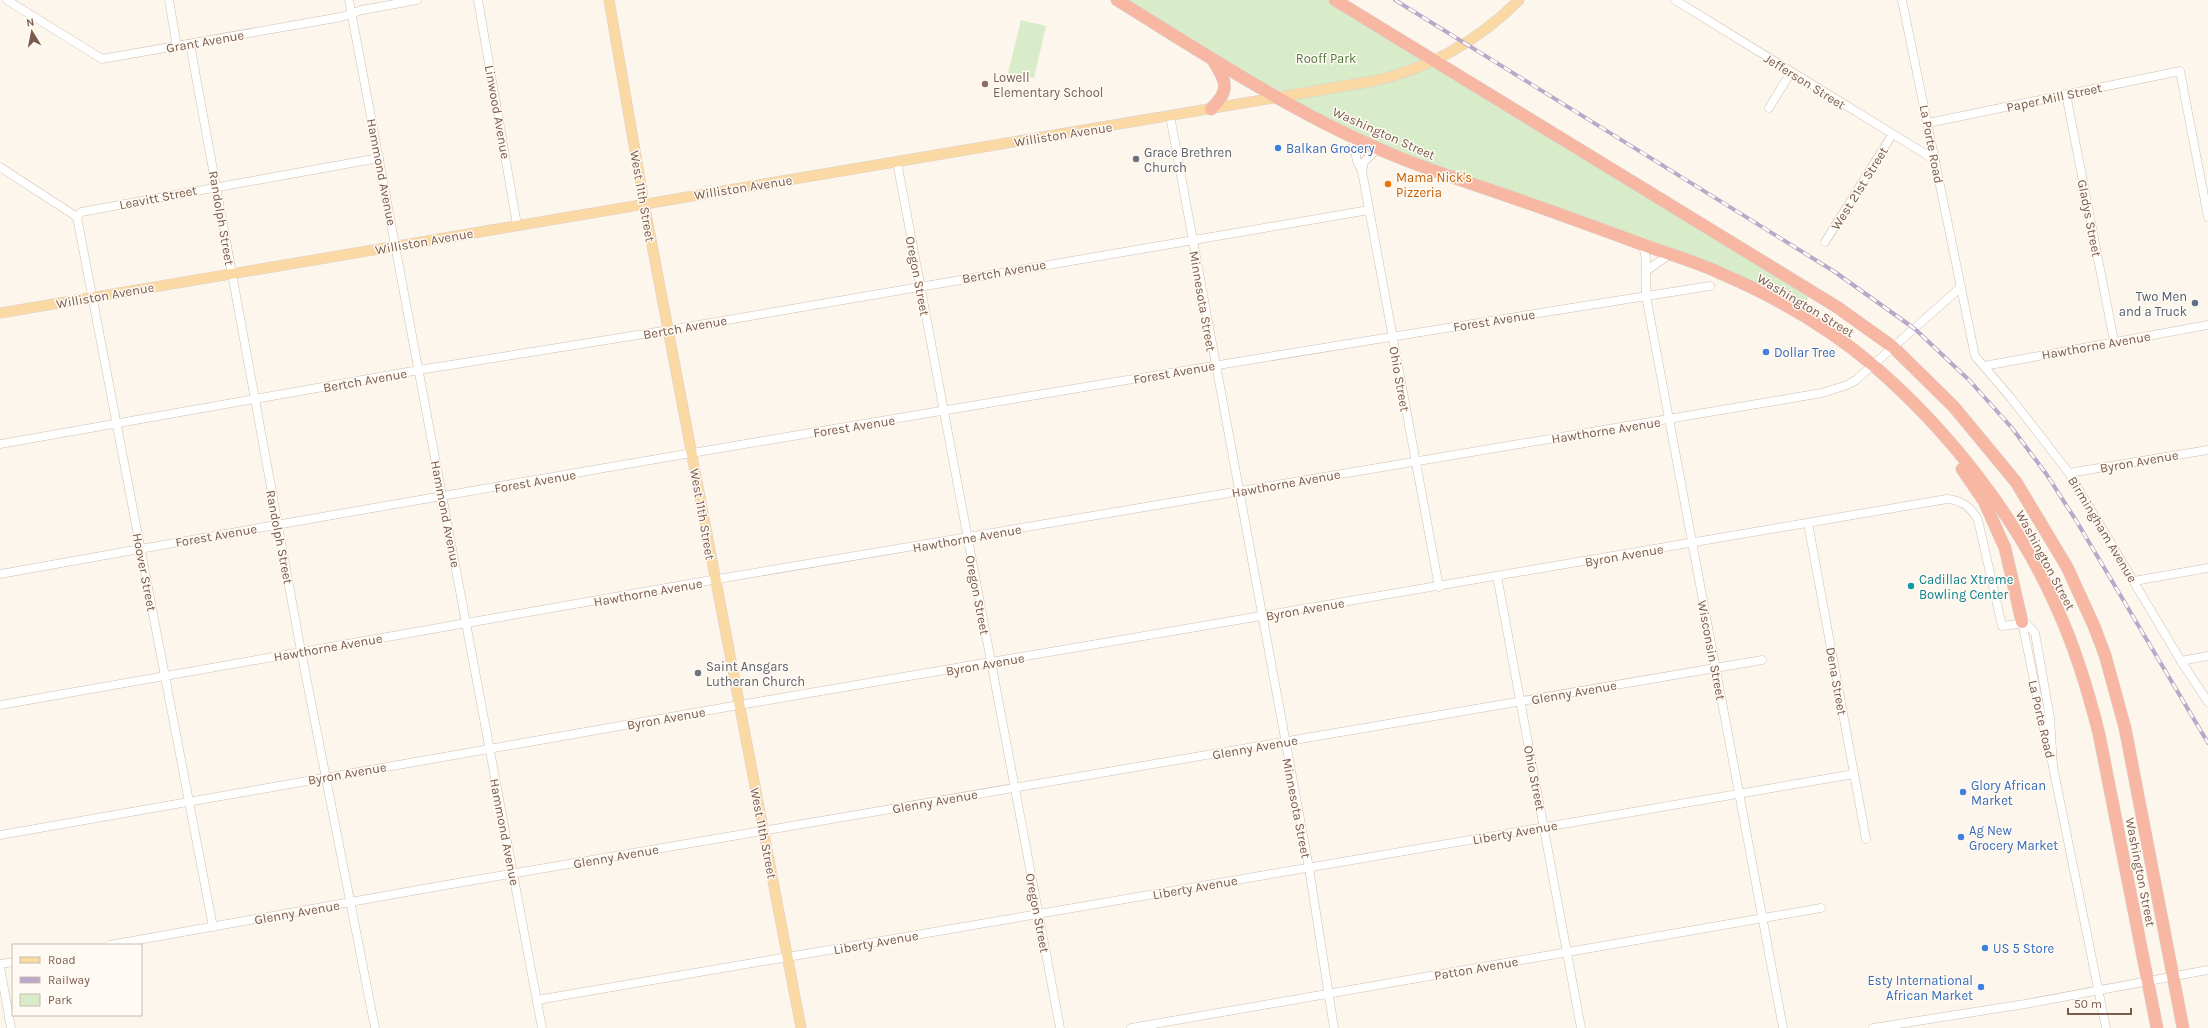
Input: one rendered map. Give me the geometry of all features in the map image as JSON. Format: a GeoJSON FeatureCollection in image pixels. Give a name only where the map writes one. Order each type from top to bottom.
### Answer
{"type":"FeatureCollection","features":[{"type":"Feature","properties":{"kind":"highway","name":"Washington Street"},"geometry":{"type":"LineString","coordinates":[[1117,0],[1277,98],[1352,136],[1404,160],[1720,273],[1777,302],[1823,329],[1873,365],[1933,424],[1978,478],[2010,521],[2044,580],[2069,635],[2089,692],[2099,734],[2157,1028]]}},
{"type":"Feature","properties":{"kind":"highway","name":"Washington Street"},"geometry":{"type":"LineString","coordinates":[[1335,0],[1837,307],[1893,347],[1954,407],[2016,482],[2049,534],[2081,596],[2105,655],[2126,728],[2183,1028]]}},
{"type":"Feature","properties":{"kind":"highway"},"geometry":{"type":"LineString","coordinates":[[1211,58],[1222,74],[1225,86],[1223,96],[1211,109]]}},
{"type":"Feature","properties":{"kind":"highway"},"geometry":{"type":"LineString","coordinates":[[1933,424],[1984,501],[2000,534],[2010,562],[2022,622]]}},
{"type":"Feature","properties":{"kind":"main road","name":"West 11th Street"},"geometry":{"type":"LineString","coordinates":[[609,0],[644,203],[801,1028]]}},
{"type":"Feature","properties":{"kind":"main road","name":"Williston Avenue"},"geometry":{"type":"LineString","coordinates":[[0,313],[1388,78],[1449,54],[1478,35],[1519,0]]}},
{"type":"Feature","properties":{"kind":"street","name":"Grant Avenue"},"geometry":{"type":"LineString","coordinates":[[7,0],[102,59],[351,14],[417,0]]}},
{"type":"Feature","properties":{"kind":"street"},"geometry":{"type":"LineString","coordinates":[[169,0],[177,46]]}},
{"type":"Feature","properties":{"kind":"street","name":"Hammond Avenue"},"geometry":{"type":"LineString","coordinates":[[349,0],[542,1028]]}},
{"type":"Feature","properties":{"kind":"street","name":"Linwood Avenue"},"geometry":{"type":"LineString","coordinates":[[478,0],[517,225]]}},
{"type":"Feature","properties":{"kind":"street","name":"Jefferson Street"},"geometry":{"type":"LineString","coordinates":[[1675,0],[1892,135],[1935,160]]}},
{"type":"Feature","properties":{"kind":"street","name":"La Porte Road"},"geometry":{"type":"LineString","coordinates":[[1902,0],[1975,356],[1984,366]]}},
{"type":"Feature","properties":{"kind":"street","name":"Randolph Street"},"geometry":{"type":"LineString","coordinates":[[190,44],[301,652],[375,1028]]}},
{"type":"Feature","properties":{"kind":"street","name":"Paper Mill Street"},"geometry":{"type":"LineString","coordinates":[[1928,123],[2180,71],[2208,217]]}},
{"type":"Feature","properties":{"kind":"street"},"geometry":{"type":"LineString","coordinates":[[1769,108],[1791,72]]}},
{"type":"Feature","properties":{"kind":"street","name":"Gladys Street"},"geometry":{"type":"LineString","coordinates":[[2066,94],[2114,341]]}},
{"type":"Feature","properties":{"kind":"street","name":"Minnesota Street"},"geometry":{"type":"LineString","coordinates":[[1170,116],[1191,239],[1309,868],[1334,1028]]}},
{"type":"Feature","properties":{"kind":"street","name":"West 21st Street"},"geometry":{"type":"LineString","coordinates":[[1825,242],[1892,135]]}},
{"type":"Feature","properties":{"kind":"street","name":"Ohio Street"},"geometry":{"type":"LineString","coordinates":[[1352,136],[1357,161],[1362,171],[1438,586]]}},
{"type":"Feature","properties":{"kind":"street"},"geometry":{"type":"LineString","coordinates":[[1362,171],[1364,162],[1378,148]]}},
{"type":"Feature","properties":{"kind":"street","name":"Leavitt Street"},"geometry":{"type":"LineString","coordinates":[[77,217],[81,212],[216,186],[379,158]]}},
{"type":"Feature","properties":{"kind":"street","name":"Oregon Street"},"geometry":{"type":"LineString","coordinates":[[897,162],[1060,1028]]}},
{"type":"Feature","properties":{"kind":"street"},"geometry":{"type":"LineString","coordinates":[[0,168],[77,217]]}},
{"type":"Feature","properties":{"kind":"street","name":"Bertch Avenue"},"geometry":{"type":"LineString","coordinates":[[0,444],[116,425],[419,370],[668,330],[1191,239],[1369,210]]}},
{"type":"Feature","properties":{"kind":"street","name":"Hoover Street"},"geometry":{"type":"LineString","coordinates":[[77,217],[213,927]]}},
{"type":"Feature","properties":{"kind":"street","name":"Wisconsin Street"},"geometry":{"type":"LineString","coordinates":[[1643,245],[1646,271],[1646,296],[1783,1028]]}},
{"type":"Feature","properties":{"kind":"street"},"geometry":{"type":"LineString","coordinates":[[1646,271],[1670,254]]}},
{"type":"Feature","properties":{"kind":"street","name":"Forest Avenue"},"geometry":{"type":"LineString","coordinates":[[0,574],[692,452],[944,412],[1215,365],[1710,286]]}},
{"type":"Feature","properties":{"kind":"street","name":"Hawthorne Avenue"},"geometry":{"type":"LineString","coordinates":[[0,705],[715,580],[1415,461],[1669,420],[1829,391],[1848,385],[1961,288]]}},
{"type":"Feature","properties":{"kind":"street","name":"Hawthorne Avenue"},"geometry":{"type":"LineString","coordinates":[[1984,366],[2208,325]]}},
{"type":"Feature","properties":{"kind":"street","name":"Birmingham Avenue"},"geometry":{"type":"LineString","coordinates":[[1984,366],[2069,473],[2181,661],[2208,702]]}},
{"type":"Feature","properties":{"kind":"street","name":"Byron Avenue"},"geometry":{"type":"LineString","coordinates":[[2069,473],[2208,450]]}},
{"type":"Feature","properties":{"kind":"street","name":"Byron Avenue"},"geometry":{"type":"LineString","coordinates":[[0,835],[326,776],[1947,499],[1959,501],[1969,508],[1981,528],[2002,626],[2022,622]]}},
{"type":"Feature","properties":{"kind":"street","name":"Dena Street"},"geometry":{"type":"LineString","coordinates":[[1808,523],[1866,839]]}},
{"type":"Feature","properties":{"kind":"street"},"geometry":{"type":"LineString","coordinates":[[2134,581],[2208,568]]}},
{"type":"Feature","properties":{"kind":"street","name":"Ohio Street"},"geometry":{"type":"LineString","coordinates":[[1497,576],[1581,1028]]}},
{"type":"Feature","properties":{"kind":"street"},"geometry":{"type":"LineString","coordinates":[[2022,622],[2032,628],[2038,641],[2050,718],[2053,767]]}},
{"type":"Feature","properties":{"kind":"street","name":"La Porte Road"},"geometry":{"type":"LineString","coordinates":[[2022,622],[2040,719],[2053,767],[2106,1028]]}},
{"type":"Feature","properties":{"kind":"street"},"geometry":{"type":"LineString","coordinates":[[2181,661],[2208,656]]}},
{"type":"Feature","properties":{"kind":"street","name":"Glenny Avenue"},"geometry":{"type":"LineString","coordinates":[[116,944],[513,873],[1762,660]]}},
{"type":"Feature","properties":{"kind":"street","name":"Liberty Avenue"},"geometry":{"type":"LineString","coordinates":[[536,1000],[1854,774]]}},
{"type":"Feature","properties":{"kind":"street","name":"Patton Avenue"},"geometry":{"type":"LineString","coordinates":[[1130,1028],[1821,908]]}},
{"type":"Feature","properties":{"kind":"street"},"geometry":{"type":"LineString","coordinates":[[12,962],[0,966],[12,1028]]}},
{"type":"Feature","properties":{"kind":"street"},"geometry":{"type":"LineString","coordinates":[[1873,1028],[2025,1004],[2098,989],[2208,970]]}},
{"type":"Feature","properties":{"kind":"green space","name":"Rooff Park"},"geometry":{"type":"Polygon","coordinates":[[[1119,0],[1341,0],[1811,291],[1801,315],[1643,245],[1329,125],[1119,0]]]}},
{"type":"Feature","properties":{"kind":"green space"},"geometry":{"type":"Polygon","coordinates":[[[1021,20],[1046,26],[1034,78],[1008,73],[1021,20]]]}},
{"type":"Feature","properties":{"kind":"railway"},"geometry":{"type":"LineString","coordinates":[[1395,0],[1835,272],[1915,329],[1969,380],[2012,428],[2047,475],[2077,522],[2208,743]]}},
{"type":"Feature","properties":{"kind":"place","name":"Lowell Elementary School"},"geometry":{"type":"Point","coordinates":[985,84]}},
{"type":"Feature","properties":{"kind":"place","name":"Balkan Grocery"},"geometry":{"type":"Point","coordinates":[1278,148]}},
{"type":"Feature","properties":{"kind":"place","name":"Grace Brethren Church"},"geometry":{"type":"Point","coordinates":[1136,159]}},
{"type":"Feature","properties":{"kind":"place","name":"Mama Nick's Pizzeria"},"geometry":{"type":"Point","coordinates":[1388,184]}},
{"type":"Feature","properties":{"kind":"place","name":"Two Men and a Truck"},"geometry":{"type":"Point","coordinates":[2195,303]}},
{"type":"Feature","properties":{"kind":"place","name":"Dollar Tree"},"geometry":{"type":"Point","coordinates":[1766,352]}},
{"type":"Feature","properties":{"kind":"place","name":"Cadillac Xtreme Bowling Center"},"geometry":{"type":"Point","coordinates":[1911,586]}},
{"type":"Feature","properties":{"kind":"place","name":"Saint Ansgars Lutheran Church"},"geometry":{"type":"Point","coordinates":[698,673]}},
{"type":"Feature","properties":{"kind":"place","name":"Glory African Market"},"geometry":{"type":"Point","coordinates":[1963,792]}},
{"type":"Feature","properties":{"kind":"place","name":"Ag New Grocery Market"},"geometry":{"type":"Point","coordinates":[1961,837]}},
{"type":"Feature","properties":{"kind":"place","name":"US 5 Store"},"geometry":{"type":"Point","coordinates":[1985,948]}},
{"type":"Feature","properties":{"kind":"place","name":"Esty International African Market"},"geometry":{"type":"Point","coordinates":[1981,987]}}]}
